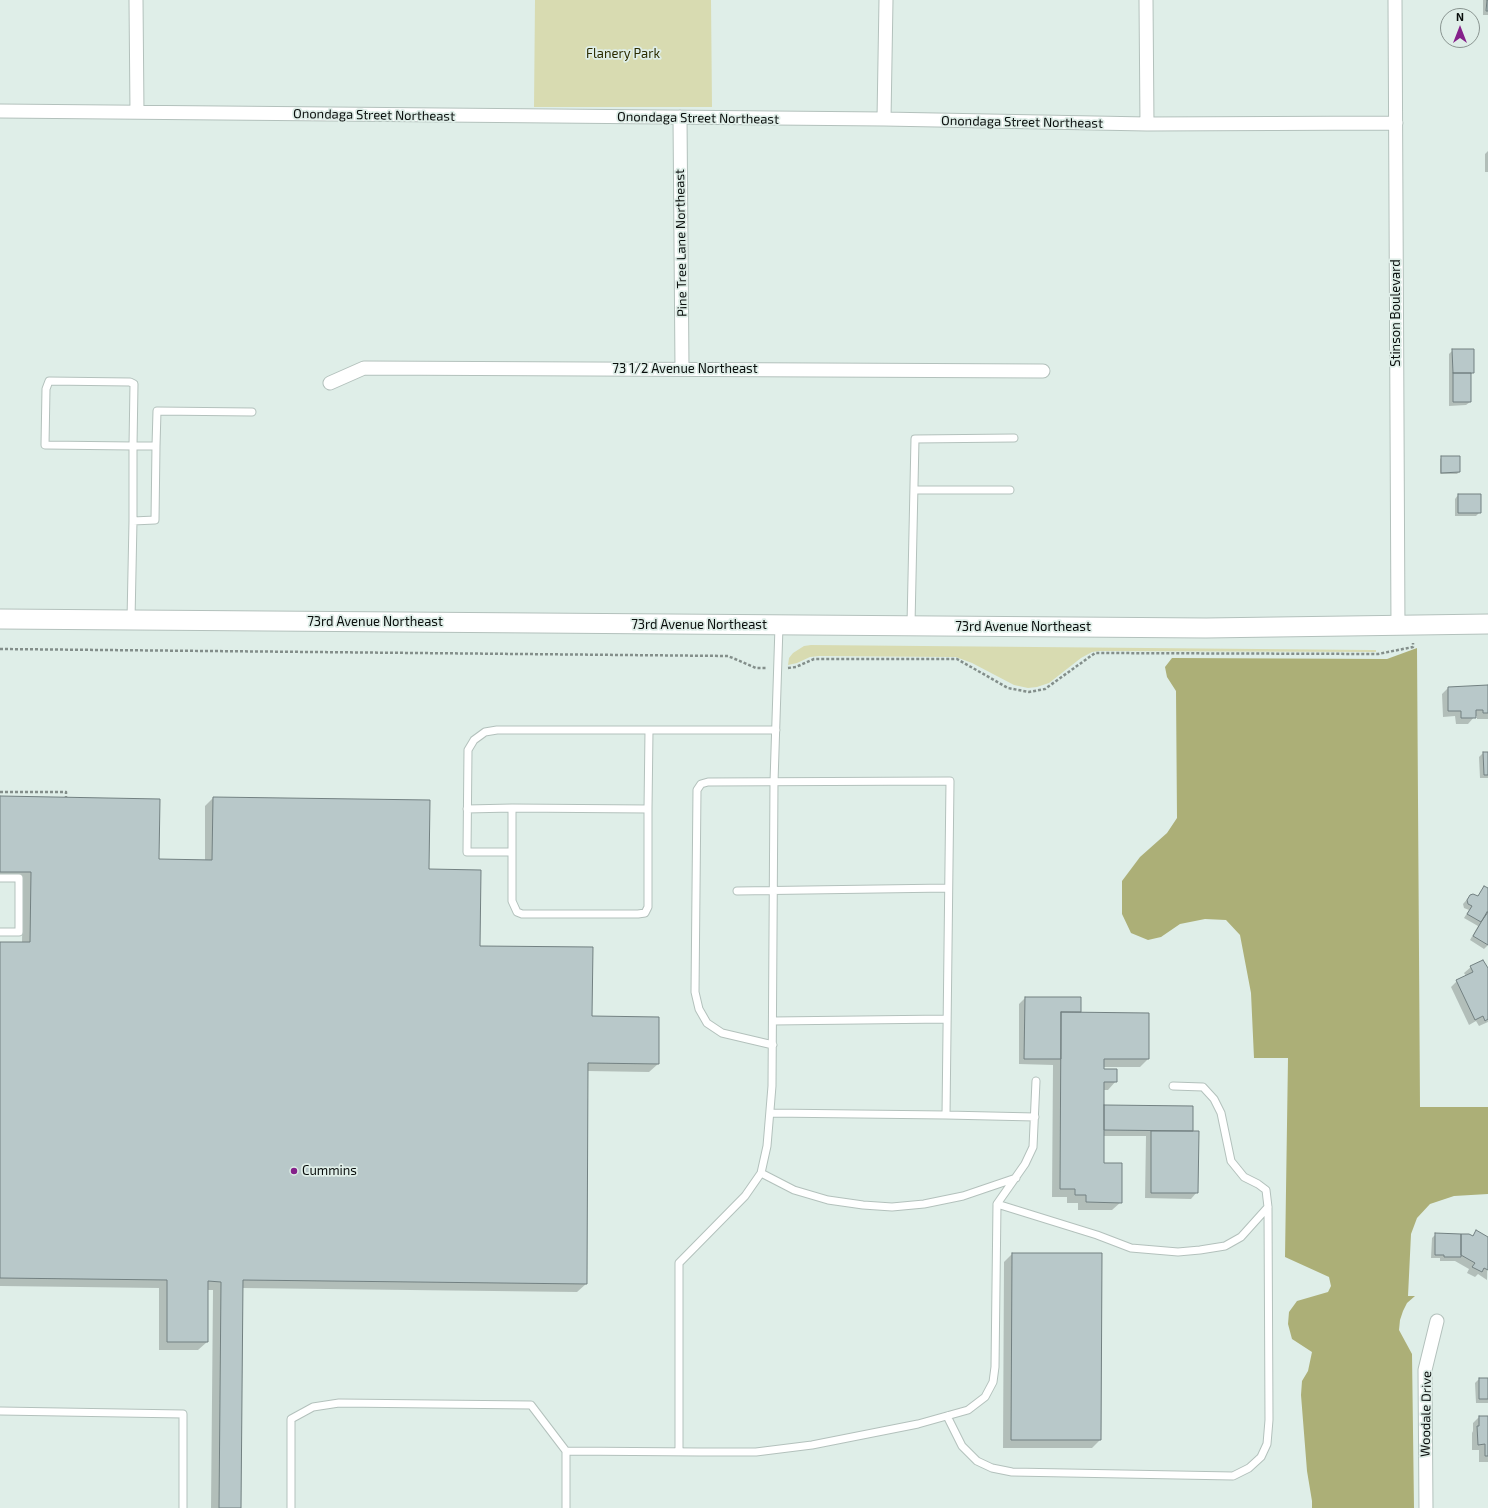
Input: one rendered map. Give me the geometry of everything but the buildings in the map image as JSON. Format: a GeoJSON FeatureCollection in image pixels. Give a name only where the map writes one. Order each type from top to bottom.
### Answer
{"type":"FeatureCollection","features":[{"type":"Feature","properties":{"kind":"street"},"geometry":{"type":"LineString","coordinates":[[136,0],[137,112]]}},
{"type":"Feature","properties":{"kind":"street"},"geometry":{"type":"LineString","coordinates":[[884,119],[886,0]]}},
{"type":"Feature","properties":{"kind":"street"},"geometry":{"type":"LineString","coordinates":[[1146,0],[1147,124]]}},
{"type":"Feature","properties":{"kind":"street","name":"Stinson Boulevard"},"geometry":{"type":"LineString","coordinates":[[1395,0],[1405,627]]}},
{"type":"Feature","properties":{"kind":"street","name":"Onondaga Street Northeast"},"geometry":{"type":"LineString","coordinates":[[0,111],[884,119],[1147,124],[1396,123]]}},
{"type":"Feature","properties":{"kind":"street","name":"Pine Tree Lane Northeast"},"geometry":{"type":"LineString","coordinates":[[680,117],[682,369]]}},
{"type":"Feature","properties":{"kind":"street","name":"73 1/2 Avenue Northeast"},"geometry":{"type":"LineString","coordinates":[[330,383],[364,368],[1043,371]]}},
{"type":"Feature","properties":{"kind":"street","name":"73rd Avenue Northeast"},"geometry":{"type":"LineString","coordinates":[[0,619],[1198,628],[1405,627],[1488,624]]}},
{"type":"Feature","properties":{"kind":"street","name":"Woodale Drive"},"geometry":{"type":"LineString","coordinates":[[1426,1508],[1425,1370],[1438,1321]]}},
{"type":"Feature","properties":{"kind":"lane"},"geometry":{"type":"LineString","coordinates":[[131,620],[132,521],[133,446],[134,384],[130,382],[49,382],[46,389],[45,445],[133,446],[156,446]]}},
{"type":"Feature","properties":{"kind":"lane"},"geometry":{"type":"LineString","coordinates":[[132,521],[155,520],[157,411],[252,412]]}},
{"type":"Feature","properties":{"kind":"lane"},"geometry":{"type":"LineString","coordinates":[[911,627],[915,439],[1014,438]]}},
{"type":"Feature","properties":{"kind":"lane"},"geometry":{"type":"LineString","coordinates":[[914,490],[1010,490]]}},
{"type":"Feature","properties":{"kind":"lane"},"geometry":{"type":"LineString","coordinates":[[679,1452],[679,1263],[745,1196],[760,1173],[767,1146],[773,1045],[772,890],[779,626]]}},
{"type":"Feature","properties":{"kind":"lane"},"geometry":{"type":"LineString","coordinates":[[512,852],[466,852],[468,750],[474,740],[484,732],[498,730],[776,730]]}},
{"type":"Feature","properties":{"kind":"lane"},"geometry":{"type":"LineString","coordinates":[[512,808],[512,901],[517,912],[522,914],[645,913],[648,907],[649,731]]}},
{"type":"Feature","properties":{"kind":"lane"},"geometry":{"type":"LineString","coordinates":[[773,1045],[722,1033],[707,1023],[699,1009],[695,992],[697,790],[701,784],[708,782],[950,780],[946,1115]]}},
{"type":"Feature","properties":{"kind":"lane"},"geometry":{"type":"LineString","coordinates":[[467,809],[648,809]]}},
{"type":"Feature","properties":{"kind":"lane"},"geometry":{"type":"LineString","coordinates":[[0,878],[19,878],[19,932],[0,932]]}},
{"type":"Feature","properties":{"kind":"lane"},"geometry":{"type":"LineString","coordinates":[[737,891],[948,888]]}},
{"type":"Feature","properties":{"kind":"lane"},"geometry":{"type":"LineString","coordinates":[[773,1021],[947,1019]]}},
{"type":"Feature","properties":{"kind":"lane"},"geometry":{"type":"LineString","coordinates":[[566,1451],[756,1452],[812,1445],[918,1424],[968,1410],[984,1396],[993,1382],[998,1204],[1025,1164],[1033,1147],[1036,1080]]}},
{"type":"Feature","properties":{"kind":"lane"},"geometry":{"type":"LineString","coordinates":[[947,1416],[962,1446],[977,1461],[992,1468],[1012,1472],[1234,1476],[1249,1468],[1261,1457],[1267,1444],[1268,1420],[1268,1207],[1266,1190],[1244,1177],[1231,1161],[1221,1113],[1214,1099],[1203,1087],[1174,1086]]}},
{"type":"Feature","properties":{"kind":"lane"},"geometry":{"type":"LineString","coordinates":[[770,1113],[1035,1117]]}},
{"type":"Feature","properties":{"kind":"lane"},"geometry":{"type":"LineString","coordinates":[[760,1173],[794,1190],[828,1200],[892,1207],[924,1204],[963,1196],[1016,1178]]}},
{"type":"Feature","properties":{"kind":"lane"},"geometry":{"type":"LineString","coordinates":[[998,1204],[1131,1248],[1178,1252],[1225,1246],[1241,1237],[1268,1207]]}},
{"type":"Feature","properties":{"kind":"lane"},"geometry":{"type":"LineString","coordinates":[[291,1508],[291,1419],[313,1407],[340,1404],[531,1405],[566,1451],[566,1508]]}},
{"type":"Feature","properties":{"kind":"lane"},"geometry":{"type":"LineString","coordinates":[[0,1412],[183,1414],[183,1508]]}},
{"type":"Feature","properties":{"kind":"path"},"geometry":{"type":"LineString","coordinates":[[0,649],[728,656],[756,668],[796,667],[814,659],[957,659],[1008,688],[1029,692],[1045,690],[1095,653],[1378,654],[1413,647],[1405,627]]}},
{"type":"Feature","properties":{"kind":"path"},"geometry":{"type":"LineString","coordinates":[[0,792],[66,792],[66,797]]}},
{"type":"Feature","properties":{"kind":"green space","name":"Flanery Park"},"geometry":{"type":"Polygon","coordinates":[[[535,0],[711,0],[712,107],[534,107],[535,0]]]}},
{"type":"Feature","properties":{"kind":"green space"},"geometry":{"type":"Polygon","coordinates":[[[804,646],[1376,650],[1376,652],[1099,651],[1092,652],[1081,658],[1049,683],[1028,688],[1014,685],[972,663],[956,657],[819,656],[810,657],[788,665],[789,658],[793,653],[804,646]]]}},
{"type":"Feature","properties":{"kind":"green space"},"geometry":{"type":"Polygon","coordinates":[[[1417,648],[1420,1107],[1488,1107],[1488,1194],[1454,1196],[1430,1204],[1417,1218],[1411,1234],[1408,1296],[1415,1296],[1407,1303],[1403,1311],[1399,1330],[1412,1354],[1414,1508],[1312,1508],[1307,1471],[1301,1395],[1302,1381],[1308,1371],[1312,1352],[1292,1339],[1288,1324],[1289,1312],[1297,1301],[1328,1292],[1331,1286],[1329,1277],[1285,1257],[1288,1058],[1254,1058],[1251,993],[1240,935],[1226,920],[1205,919],[1180,924],[1161,937],[1148,940],[1131,933],[1122,914],[1122,881],[1140,857],[1167,833],[1177,818],[1176,691],[1167,677],[1165,667],[1172,658],[1387,659],[1417,648]]]}},
{"type":"Feature","properties":{"kind":"place","name":"Cummins"},"geometry":{"type":"Point","coordinates":[294,1171]}}]}
